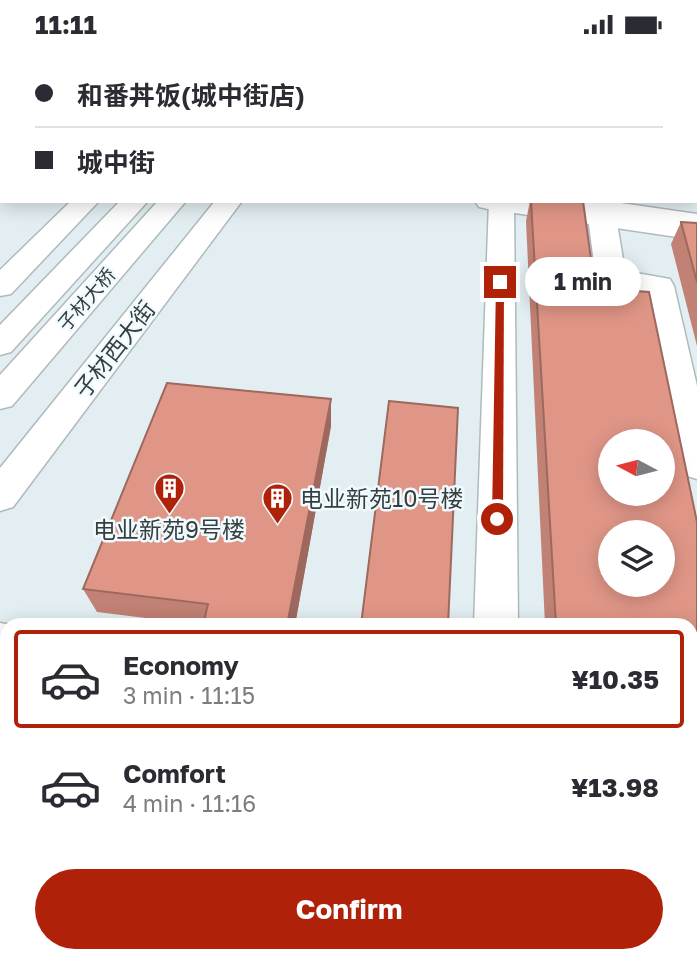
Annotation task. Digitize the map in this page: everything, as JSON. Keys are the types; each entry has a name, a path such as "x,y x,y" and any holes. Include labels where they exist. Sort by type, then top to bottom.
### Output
{"main road":[{"path":"0,287 84,203"},
{"name":"子材大桥","path":"0,344 133,203"},
{"name":"子材大桥","path":"0,397 171,203"},
{"name":"子材西大街","path":"0,496 227,203"},
{"path":"494,203 496,618"},
{"path":"511,203 697,212"},
{"path":"563,203 697,222"},
{"path":"611,209 697,232"},
{"path":"611,209 611,278 659,286 697,465"}],"building":[{"path":"531,203 583,203 595,288 649,292 697,522 697,618 556,618"},
{"path":"681,222 697,223 697,282"},
{"path":"167,383 331,399 288,618 205,618 208,604 83,589"},
{"path":"389,401 458,408 448,618 362,618"}],"place":[{"name":"电业新苑9号楼","path":"169,515"},
{"name":"电业新苑10号楼","path":"277,525"}],"route":[{"path":"497,519 500,282"}]}
